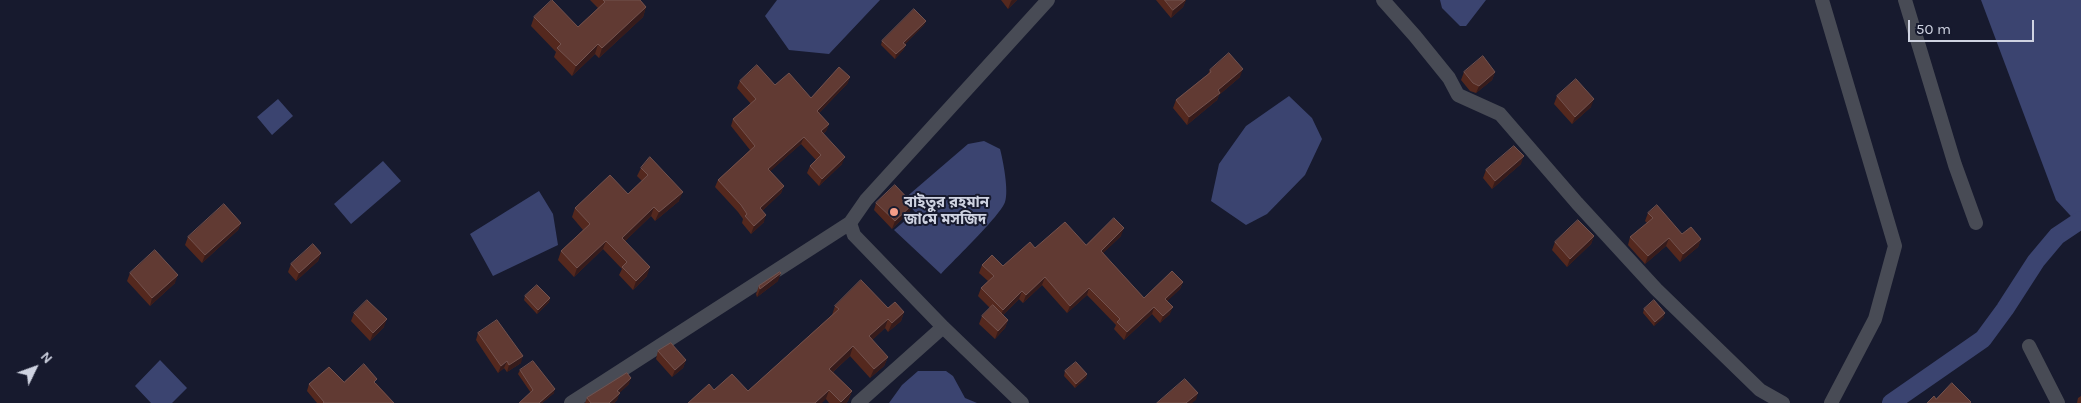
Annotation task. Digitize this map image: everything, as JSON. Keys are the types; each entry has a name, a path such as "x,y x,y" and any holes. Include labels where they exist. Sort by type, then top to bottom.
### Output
{"street":[{"path":"571,403 850,223 866,200 1048,0"},
{"path":"1383,0 1449,78 1458,95 1500,114 1577,203 1656,289 1760,390 1783,403"},
{"path":"1822,0 1895,246 1875,319 1832,403"},
{"path":"1905,0 1955,165 1976,223"},
{"path":"850,223 854,235 943,327 1022,403"},
{"path":"858,403 943,327"},
{"path":"2029,346 2058,403"}],"water":[{"path":"777,0 880,0 829,54 789,50 765,16"},
{"path":"1440,0 1486,0 1466,26 1460,26 1442,8"},
{"path":"1981,0 2081,0 2081,227 2056,200"},
{"path":"1289,96 1312,118 1322,139 1305,175 1267,214 1246,225 1211,201 1219,164 1246,126"},
{"path":"278,99 293,116 272,135 257,117"},
{"path":"984,141 1000,149 1006,183 1005,202 995,217 941,274 894,230 915,212 904,199 968,144"},
{"path":"383,161 401,181 351,224 334,204"},
{"path":"539,191 553,214 558,245 493,276 470,234"},
{"path":"160,360 187,388 172,403 151,403 135,386"},
{"path":"918,371 946,371 953,376 965,398 977,403 889,403 902,385"}],"building":[{"path":"552,0 578,27 605,2 603,0 640,0 646,7 602,48 598,44 576,66 557,48 561,44 534,17"},
{"path":"1165,0 1185,0 1173,10"},
{"path":"914,9 926,21 903,43 906,45 896,54 882,41"},
{"path":"1229,53 1243,69 1218,90 1220,93 1189,117 1176,100 1211,72 1210,70"},
{"path":"1483,56 1495,72 1479,86 1473,83 1464,72"},
{"path":"757,65 775,85 789,73 811,98 839,67 850,77 817,111 829,124 821,131 845,157 822,179 810,166 821,155 804,137 768,169 784,186 760,208 766,215 754,226 745,216 747,214 741,205 718,180 755,146 733,119 756,99 740,81"},
{"path":"1576,79 1594,99 1575,117 1557,96"},
{"path":"1514,146 1524,156 1495,181 1486,170"},
{"path":"650,157 683,192 659,212 654,207 622,238 650,267 636,281 622,267 627,262 606,241 577,268 561,251 590,224 575,208 610,175 628,194 648,175 641,168"},
{"path":"895,185 913,204 895,221 876,203"},
{"path":"224,204 241,223 205,255 188,237"},
{"path":"1657,205 1682,234 1691,227 1701,239 1683,254 1669,238 1648,256 1630,237 1653,218 1648,213"},
{"path":"1114,218 1124,228 1101,251 1144,298 1172,271 1183,282 1165,299 1173,307 1163,316 1154,307 1127,332 1117,322 1120,319 1089,288 1070,306 1045,277 1026,295 1022,291 1003,310 981,288 994,276 982,265 992,255 1003,266 1030,242 1035,248 1065,222 1086,245"},
{"path":"1578,220 1594,236 1570,259 1555,242"},
{"path":"313,244 321,253 299,273 291,264"},
{"path":"155,250 178,275 152,298 130,273"},
{"path":"781,273 760,289 759,286"},
{"path":"861,280 888,308 895,302 904,312 892,323 888,319 869,336 888,357 874,369 853,346 829,369 852,391 841,402 829,390 815,403 688,403 709,384 714,390 732,374 748,391 839,309 835,306"},
{"path":"537,285 550,298 538,310 525,296"},
{"path":"367,300 387,319 373,333 354,313"},
{"path":"1654,300 1665,313 1655,322 1644,309"},
{"path":"993,305 1008,320 998,331 982,316"},
{"path":"497,320 523,356 509,365 507,361 501,366 478,333"},
{"path":"671,343 686,360 675,370 658,351"},
{"path":"533,361 555,389 539,403 519,403 533,390 520,370"},
{"path":"1076,362 1087,374 1076,384 1065,371"},
{"path":"364,364 377,379 374,382 394,403 323,403 309,384 329,367 344,382"},
{"path":"627,373 631,378 617,391 620,393 609,403 591,403 587,398"},
{"path":"1185,379 1198,393 1186,403 1157,403"},
{"path":"1952,383 1970,403 1927,403 1934,396 1936,399"}],"waterway":[{"path":"1891,403 1983,339 2036,261 2057,236 2081,220"}],"place":[{"name":"বাইতুর রহমান জা‌মে মস‌জিদ","path":"894,212"}]}
